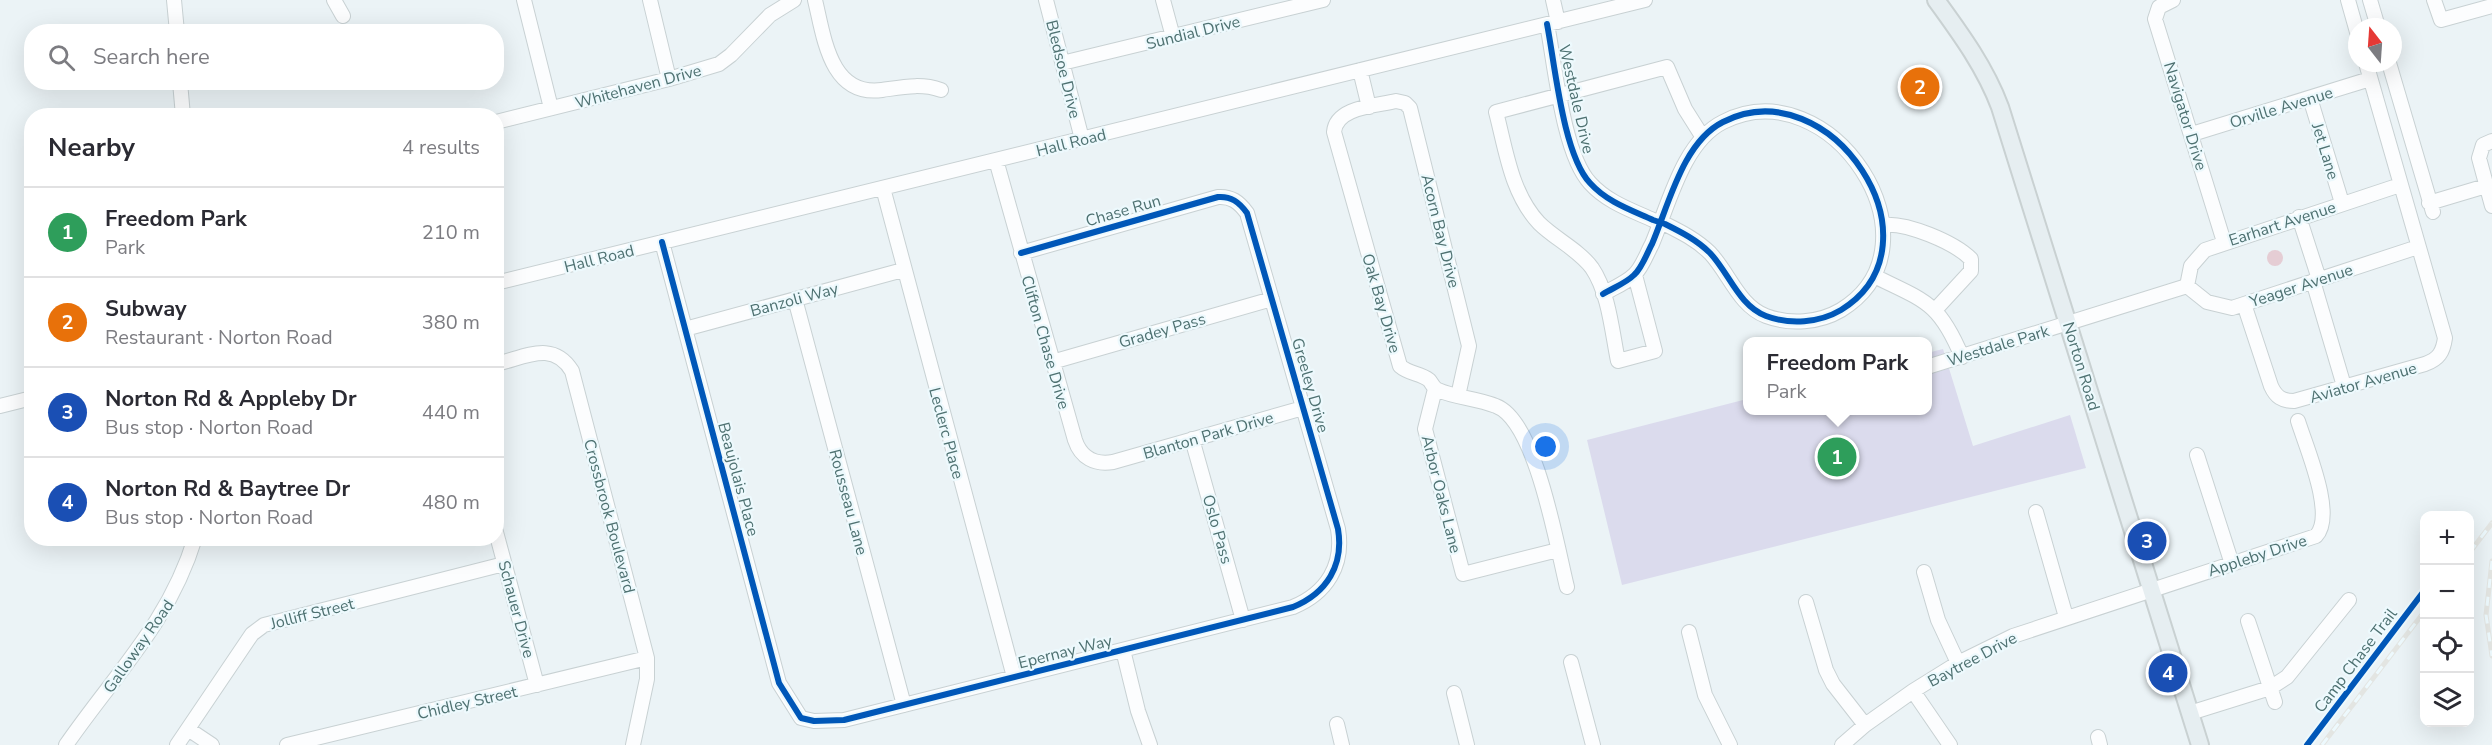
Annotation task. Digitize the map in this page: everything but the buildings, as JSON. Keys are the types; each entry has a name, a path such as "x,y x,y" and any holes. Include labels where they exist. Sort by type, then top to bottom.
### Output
{"main road":[{"name":"Norton Road","path":"1936,0 1960,33 1993,89 2200,745"}],"street":[{"path":"174,0 176,24"},
{"path":"334,0 343,16"},
{"path":"524,0 551,108"},
{"path":"650,0 669,79"},
{"name":"Whitehaven Drive","path":"504,120 669,79 719,64 731,55 770,15 794,0"},
{"path":"815,0 835,68 850,84 870,92 924,85 941,90"},
{"name":"Bledsoe Drive","path":"1046,0 1082,139"},
{"path":"1163,0 1173,37"},
{"name":"Sundial Drive","path":"1062,63 1173,37 1280,5 1323,0"},
{"name":"Westdale Drive","path":"1553,0 1553,23 1561,95 1572,149 1580,169 1590,183 1608,199 1661,222 1697,241 1720,265 1748,305 1776,320 1789,322 1820,320 1835,314 1862,293 1874,276"},
{"name":"Hall Road","path":"504,281 1646,0"},
{"name":"Navigator Drive","path":"2173,0 2159,7 2155,20 2224,242"},
{"path":"2348,0 2353,18"},
{"path":"2370,0 2375,18"},
{"path":"2434,0 2441,20 2492,6"},
{"path":"1635,275 1655,351 1618,361 1603,294 1591,267 1539,223 1516,189 1496,112 1667,67 1685,109 1702,136"},
{"path":"1360,70 1369,107"},
{"path":"2368,72 2400,185"},
{"path":"2392,72 2431,208 2487,186"},
{"name":"Orville Avenue","path":"2192,134 2370,80"},
{"path":"181,90 182,108"},
{"name":"Jet Lane","path":"2310,98 2342,204"},
{"name":"Acorn Bay Drive","path":"1369,107 1401,101 1410,108 1469,346 1458,396"},
{"name":"Oak Bay Drive","path":"1369,107 1341,115 1335,123 1334,132 1400,366 1406,372 1428,379 1435,389 1498,406 1511,418 1535,458 1567,587"},
{"path":"1603,294 1635,275 1661,222 1692,149 1702,136 1722,122 1747,114 1770,112 1789,115 1833,136 1856,160 1875,195 1883,225 1882,244 1874,276 1936,309 1951,331 1962,357"},
{"path":"2492,141 2483,145 2479,151 2492,206"},
{"name":"Clifton Chase Drive","path":"996,160 1077,448 1084,456 1097,463 1113,462"},
{"name":"Earhart Avenue","path":"2187,286 2191,266 2199,253 2224,242 2400,185"},
{"name":"Aviator Avenue","path":"2244,304 2275,395 2284,401 2294,401 2436,360 2443,350 2445,338 2400,185"},
{"name":"Leclerc Place","path":"883,188 903,270 1014,677"},
{"name":"Chase Run","path":"1021,253 1218,197 1233,199"},
{"name":"Greeley Drive","path":"1233,199 1247,213 1340,539 1337,565 1328,583"},
{"path":"2299,217 2344,386"},
{"path":"1883,225 1893,224 1921,231 1971,259 1971,271 1936,309"},
{"name":"Beaujolais Place","path":"662,242 779,683 801,718"},
{"name":"Yeager Avenue","path":"2187,286 2207,302 2232,308 2418,247"},
{"name":"Banzoli Way","path":"685,329 903,270"},
{"name":"Westdale Park","path":"1932,366 2187,286"},
{"name":"Gradey Pass","path":"1052,362 1272,298"},
{"name":"Rousseau Lane","path":"795,299 904,705"},
{"name":"Crossbrook Boulevard","path":"504,362 548,352 559,354 572,371 646,658 647,679 633,745"},
{"name":"Arbor Oaks Lane","path":"1435,389 1425,429 1463,574 1558,550"},
{"path":"0,406 24,400"},
{"name":"Blanton Park Drive","path":"1113,462 1303,408"},
{"name":"Appleby Drive","path":"2151,589 2316,536 2323,526 2323,500 2298,421"},
{"name":"Oslo Pass","path":"1192,439 1243,620"},
{"path":"2197,455 2232,564"},
{"path":"2036,512 2066,616"},
{"name":"Galloway Road","path":"66,745 166,608 186,566 192,546"},
{"name":"Schauer Drive","path":"500,546 537,685"},
{"name":"Jolliff Street","path":"177,745 252,634 264,625 504,564"},
{"path":"1924,572 1938,620 1958,663"},
{"name":"Epernay Way","path":"801,718 814,721 844,720 1243,620 1306,602 1328,583"},
{"name":"Baytree Drive","path":"1842,745 1865,725 1913,691 1958,663 2013,636 2066,616 2151,589"},
{"path":"2190,713 2270,688 2287,677 2349,600"},
{"path":"1806,602 1826,670 1833,684 1865,725"},
{"path":"2248,621 2275,702"},
{"path":"1689,632 1705,696 1730,745"},
{"path":"1123,650 1138,711 1150,745"},
{"name":"Chidley Street","path":"287,745 646,658"},
{"path":"1571,663 1593,745"},
{"path":"1913,691 1950,745"},
{"path":"1454,693 1467,745"},
{"path":"1337,724 1342,745"},
{"path":"188,729 212,745"}],"shaded area":[{"path":"2272,250 2278,250 2283,258 2281,264 2272,266 2267,261 2267,255"},
{"path":"1943,349 1973,446 2070,415 2086,468 1622,585 1587,440 1743,400 1743,415 1932,415 1932,352"}],"railway":[{"path":"2474,547 2492,523"},
{"path":"2492,561 2486,615 2492,656"},
{"path":"2322,745 2420,617"}],"cycle path":[{"path":"1547,24 1567,131 1573,152 1590,183 1612,200 1636,213 1653,220 1665,224 1700,244 1717,261 1741,297 1766,316 1785,321 1804,321 1823,318 1841,310 1871,281 1883,245 1879,207 1862,171 1836,140 1802,119 1763,112 1723,122 1709,131 1687,159 1671,193 1665,211 1658,228 1652,244 1639,268 1634,275 1603,294"},
{"path":"662,242 779,683 801,718 814,721 844,720 1293,607 1324,586 1335,566 1339,542 1338,529 1247,213 1241,206 1234,200 1218,197 1021,253"},
{"name":"Camp Chase Trail","path":"2307,745 2420,596"}],"place":[{"name":"Subway","path":"1920,87"},
{"name":"Freedom Park","path":"1837,457"},
{"name":"Norton Rd & Appleby Dr","path":"2147,541"},
{"name":"Norton Rd & Baytree Dr","path":"2168,673"}]}
